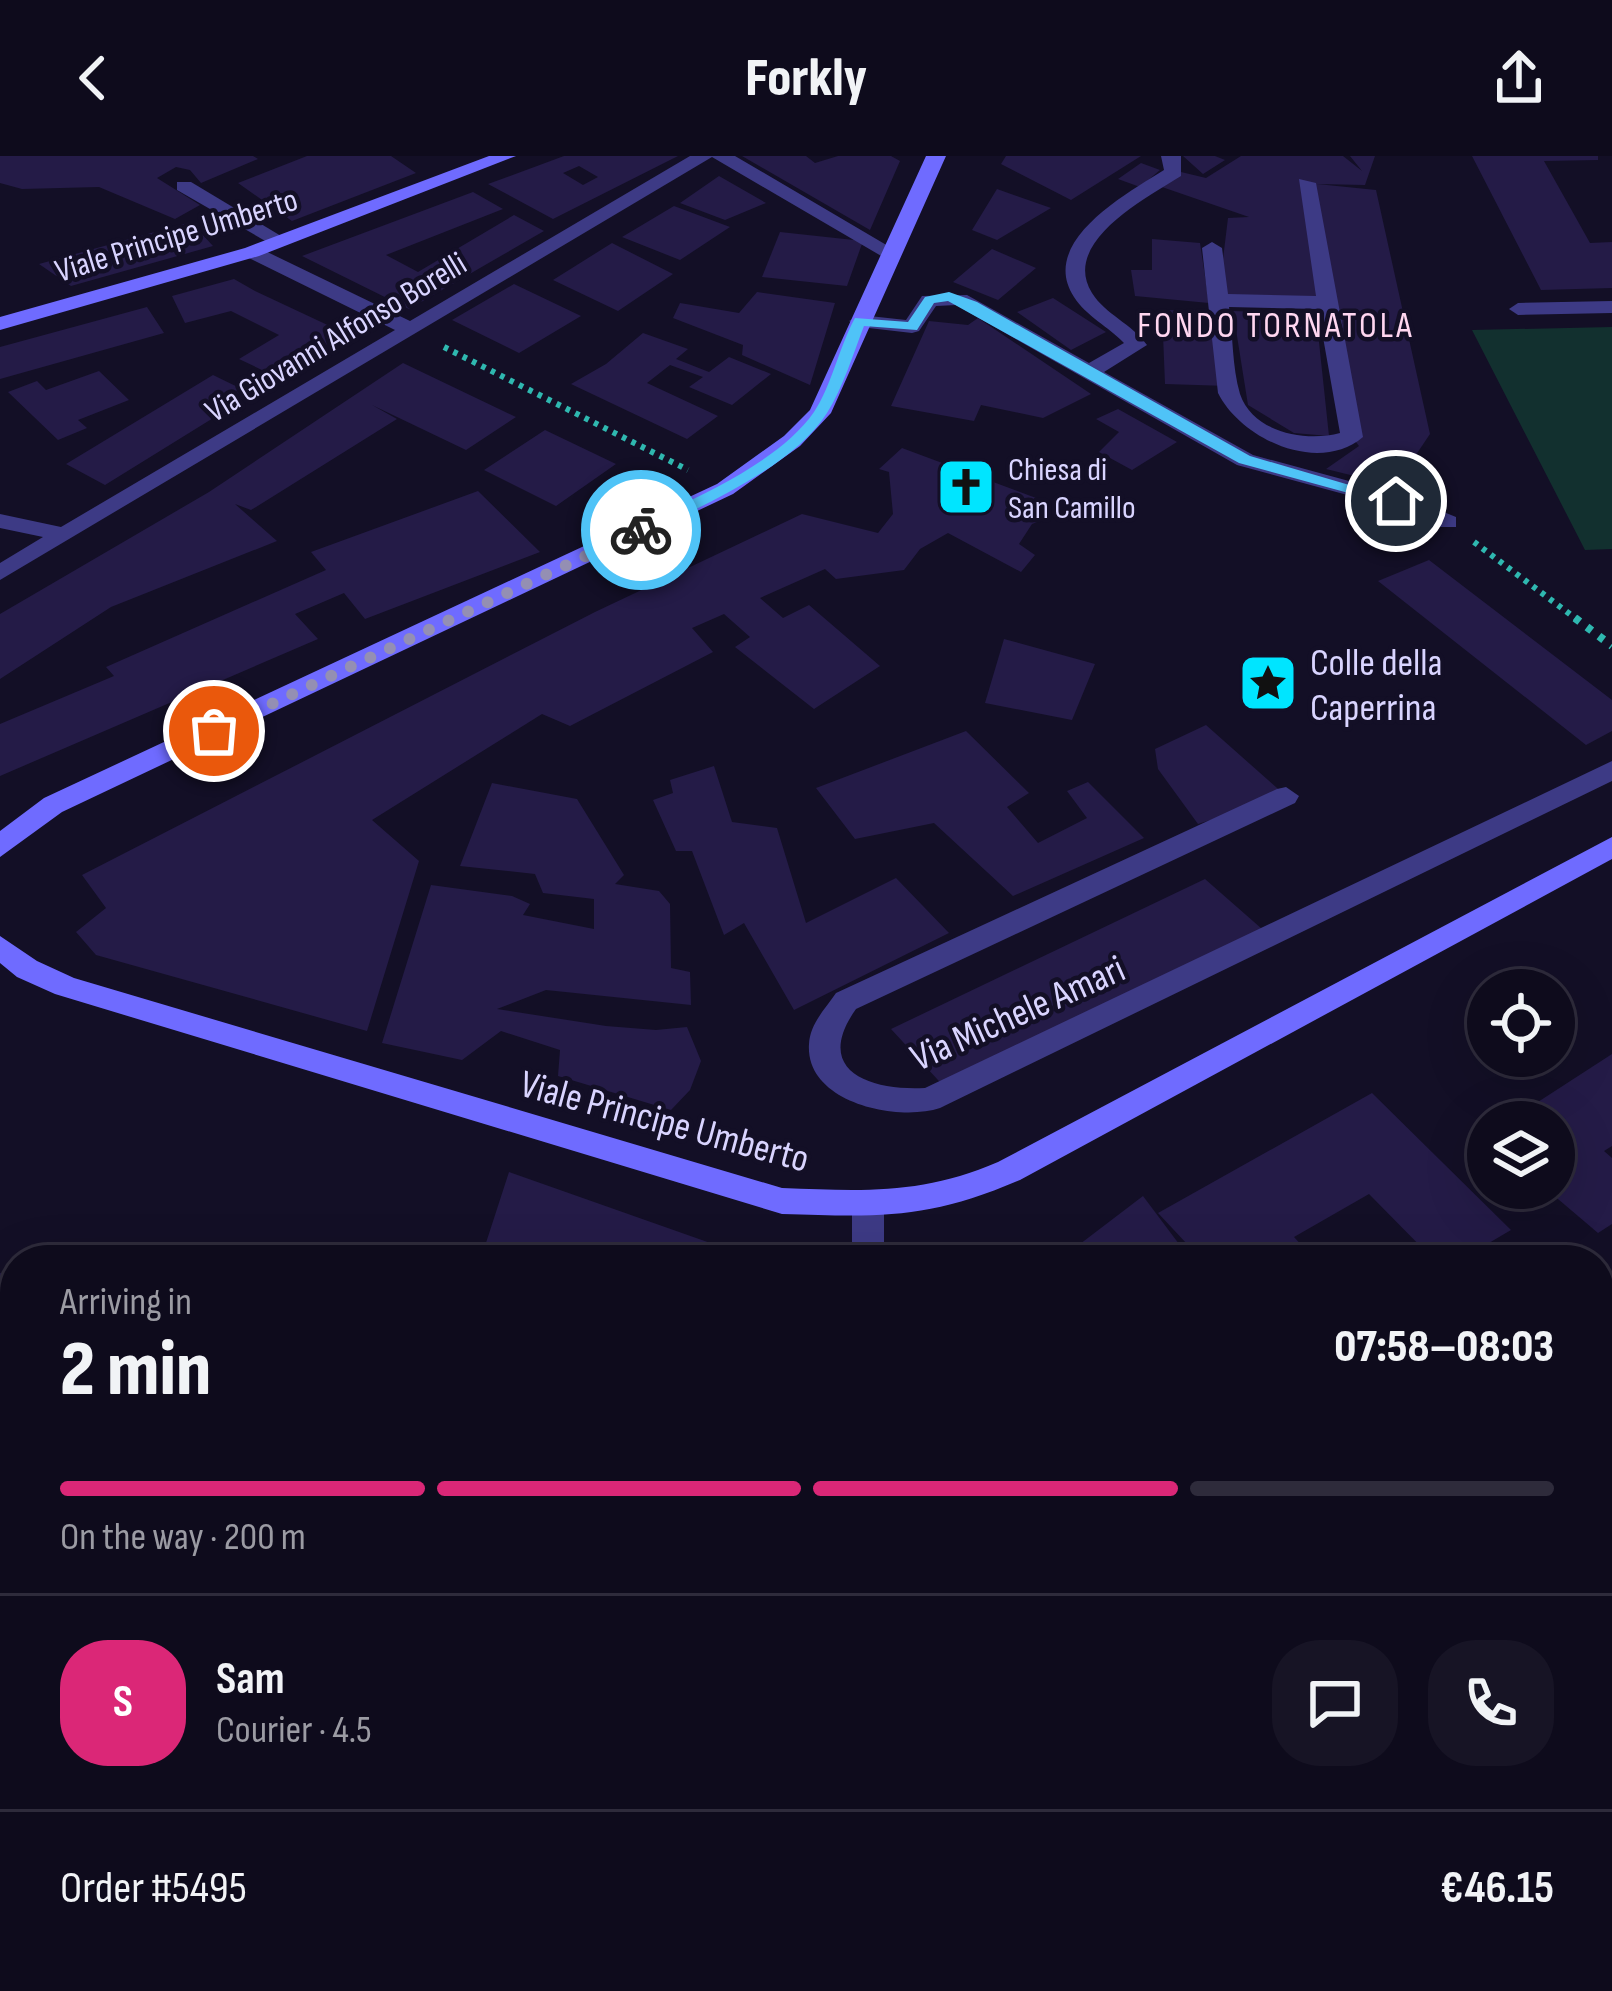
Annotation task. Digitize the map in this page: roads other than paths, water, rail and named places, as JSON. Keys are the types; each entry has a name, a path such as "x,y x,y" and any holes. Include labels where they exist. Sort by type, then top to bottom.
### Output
{"main road":[{"name":"Viale Principe Umberto","path":"0,324 252,252 506,156"},
{"path":"0,847 29,819 53,805 725,489 792,441 820,413 936,156"},
{"name":"Viale Principe Umberto","path":"0,946 28,969 65,986 782,1201 868,1206 928,1200 1010,1171 1612,847"}],"street":[{"name":"Via Giovanni Alfonso Borelli","path":"0,574 704,156"},
{"path":"721,156 890,253"},
{"path":"1088,371 1136,345 1080,292 1077,278 1082,250 1105,218 1174,172 1171,156"},
{"path":"1212,248 1229,393 1235,409 1267,434 1304,442 1338,442 1352,436 1306,183"},
{"path":"184,186 281,242"},
{"path":"252,252 411,330"},
{"path":"860,321 912,327 929,300 949,296 1228,452 1396,501 1448,522"},
{"path":"1218,300 1328,304"},
{"path":"1289,473 1304,442"},
{"path":"0,520 66,535"},
{"name":"Via Michele Amari","path":"1286,796 847,1001 825,1034 825,1054 838,1077 880,1102 929,1100 1612,770"},
{"path":"868,1206 868,1245"}],"lane":[{"path":"1518,309 1612,307"}],"place":[{"name":"Chiesa di San Camillo","path":"966,487"},
{"name":"Colle della Caperrina","path":"1268,683"}],"district":[{"name":"FONDO TORNATOLA","path":"1276,324"}]}
